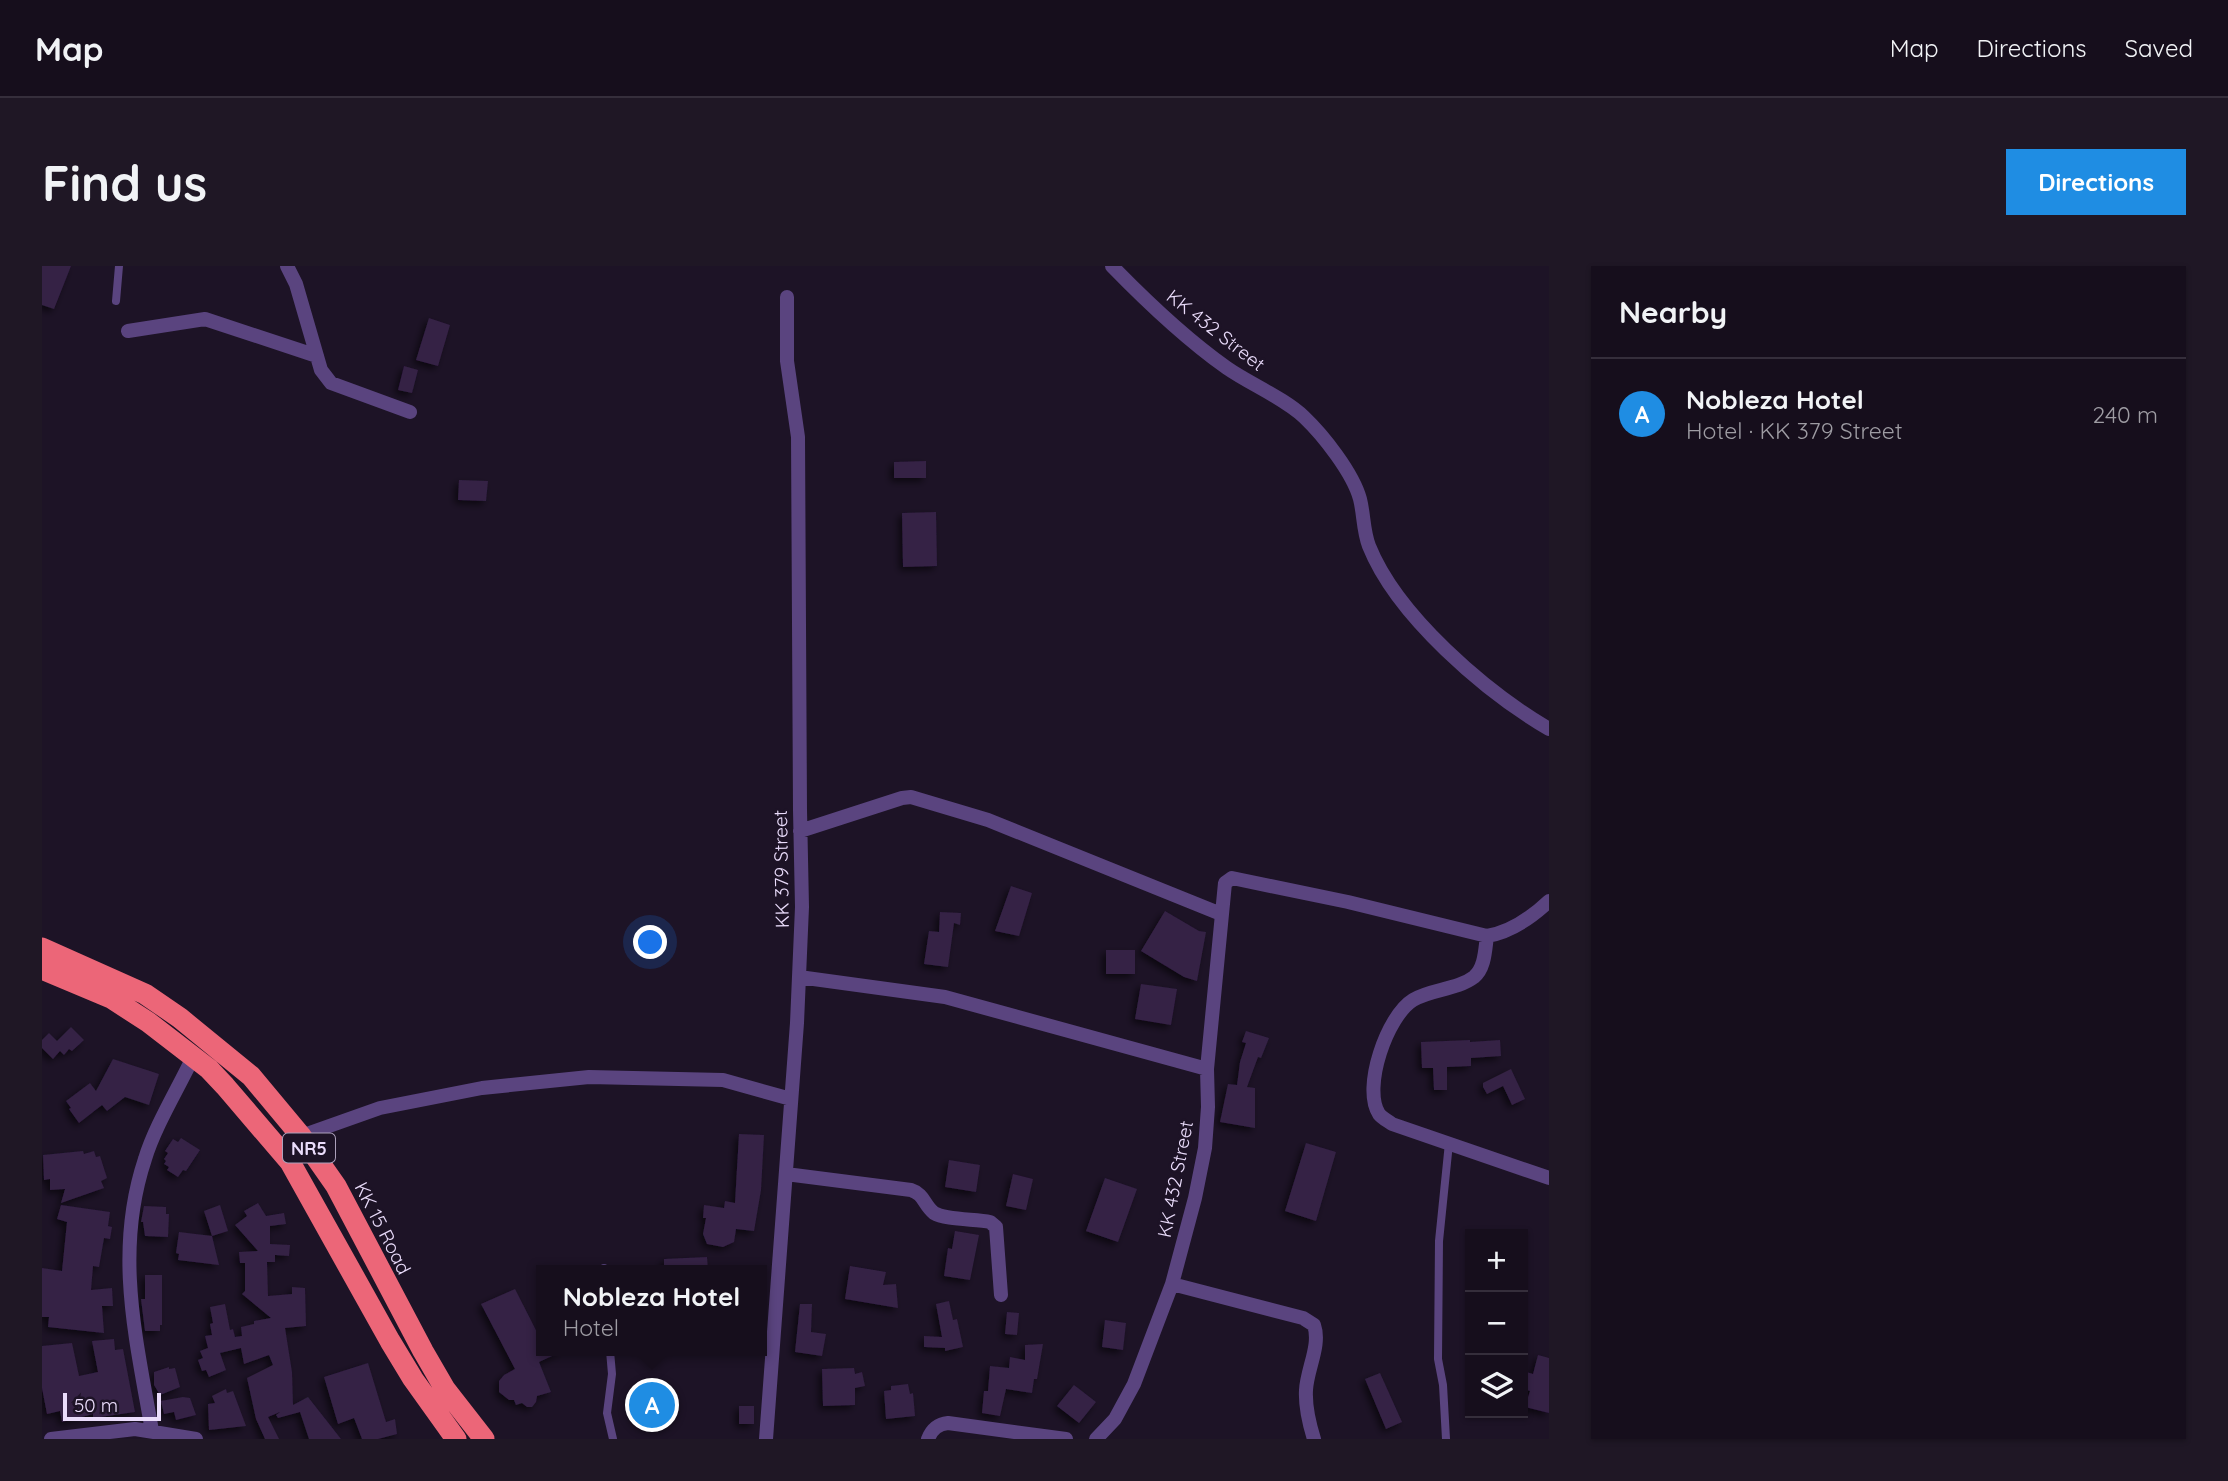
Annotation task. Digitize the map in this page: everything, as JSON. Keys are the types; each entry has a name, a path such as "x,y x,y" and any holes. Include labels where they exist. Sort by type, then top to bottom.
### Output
{"highway":[{"name":"KK 15 Road","path":"42,948 145,994 180,1018 251,1076 336,1186 394,1300 445,1389 484,1439"},
{"name":"NR5","path":"42,969 111,998 148,1022 225,1086 290,1162 402,1360 456,1439"}],"street":[{"path":"287,266 296,284 321,370 331,383 410,412"},
{"name":"KK 432 Street","path":"1112,266 1175,327 1227,369 1303,415 1332,450 1357,489 1369,547 1403,600 1454,659 1549,729"},
{"name":"KK 379 Street","path":"766,1439 802,907 798,437 787,361 787,297"},
{"path":"128,331 205,319 317,356"},
{"path":"800,831 902,797 911,797 988,820 1220,914"},
{"name":"KK 432 Street","path":"1096,1439 1115,1419 1127,1400 1172,1284 1195,1198 1205,1148 1207,1069 1225,883 1232,878 1242,880 1348,902 1487,936"},
{"path":"1549,901 1504,933 1487,936 1483,965 1473,978 1412,1000 1399,1012 1379,1052 1374,1097 1379,1114 1392,1124 1549,1178"},
{"path":"799,977 945,997 1207,1069"},
{"path":"152,1431 129,1296 131,1219 145,1157 193,1057"},
{"path":"300,1136 380,1108 482,1088 589,1077 723,1080 791,1099"},
{"path":"786,1174 911,1189 920,1193 932,1211 939,1215 990,1222 996,1227 1001,1295"},
{"path":"1172,1284 1303,1318 1314,1325 1315,1340 1306,1390 1307,1413 1314,1439"},
{"path":"928,1439 935,1427 948,1423 1066,1439"},
{"path":"51,1439 152,1431 196,1439"}],"lane":[{"path":"116,301 120,266"},
{"path":"1446,1439 1443,1385 1438,1359 1439,1241 1449,1143"},
{"path":"610,1356 612,1374 607,1413 614,1439"}],"building":[{"path":"42,266 71,266 54,309 42,305"},
{"path":"429,318 450,325 438,366 416,360"},
{"path":"404,366 418,370 412,393 398,390"},
{"path":"926,461 926,478 894,478 894,462"},
{"path":"459,480 488,481 486,501 458,500"},
{"path":"936,512 937,566 903,567 902,513"},
{"path":"1011,886 1032,893 1019,936 995,931"},
{"path":"1165,911 1199,931 1206,932 1197,981 1184,977 1141,951"},
{"path":"940,912 961,913 960,925 954,923 948,967 924,964 929,931 939,932"},
{"path":"1106,950 1135,950 1135,974 1106,974"},
{"path":"1141,984 1177,989 1171,1025 1135,1019"},
{"path":"71,1027 84,1040 64,1055 60,1051 53,1059 42,1048 42,1040 49,1033 57,1041"},
{"path":"1246,1031 1269,1038 1261,1058 1258,1057 1247,1087 1255,1088 1255,1128 1220,1122 1228,1084 1237,1085 1246,1043 1242,1042"},
{"path":"1500,1040 1501,1056 1471,1058 1471,1066 1447,1067 1447,1090 1434,1090 1433,1068 1422,1068 1421,1042"},
{"path":"113,1059 159,1074 149,1105 125,1097 107,1111 102,1105 79,1123 66,1101 90,1083 96,1091"},
{"path":"1511,1069 1525,1099 1512,1105 1503,1086 1487,1094 1483,1087 1483,1083"},
{"path":"739,1134 764,1135 761,1190 754,1231 736,1229 734,1242 723,1247 707,1244 703,1234 706,1218 703,1218 704,1205 724,1208 725,1201 735,1203"},
{"path":"181,1138 200,1150 186,1171 183,1170 178,1177 167,1170 169,1167 164,1164 164,1159 168,1153 165,1151 173,1139 178,1142"},
{"path":"1306,1143 1336,1152 1316,1221 1285,1211"},
{"path":"83,1151 84,1154 94,1151 96,1157 100,1156 107,1178 101,1181 104,1188 61,1203 65,1189 50,1190 50,1179 44,1180 43,1155"},
{"path":"949,1160 980,1165 976,1192 945,1187"},
{"path":"1013,1174 1033,1179 1026,1210 1006,1206"},
{"path":"1105,1178 1137,1189 1118,1242 1086,1231"},
{"path":"258,1203 266,1216 284,1213 286,1224 270,1226 270,1244 290,1245 289,1256 275,1255 275,1262 267,1262 268,1296 292,1294 292,1287 305,1288 306,1326 285,1328 292,1372 293,1405 308,1397 341,1439 309,1439 300,1412 278,1418 276,1415 280,1412 268,1417 279,1439 265,1439 256,1419 247,1378 273,1365 269,1355 244,1364 241,1348 220,1353 226,1370 209,1377 206,1370 202,1371 198,1360 203,1358 200,1351 208,1348 205,1336 212,1335 210,1307 225,1304 230,1330 233,1329 235,1337 242,1336 241,1327 271,1318 242,1294 245,1291 245,1263 240,1263 239,1252 258,1251 235,1225 247,1216 244,1211"},
{"path":"61,1205 110,1212 110,1239 104,1238 99,1267 93,1266 91,1290 112,1288 113,1306 102,1306 104,1333 48,1327 49,1317 42,1317 42,1268 62,1271 67,1222 57,1219"},
{"path":"220,1205 228,1231 212,1236 204,1211"},
{"path":"144,1206 166,1207 166,1214 169,1214 168,1237 145,1236 141,1222"},
{"path":"955,1231 979,1235 970,1280 944,1276 948,1248 952,1249"},
{"path":"179,1232 212,1236 219,1265 178,1260 179,1254 176,1253"},
{"path":"707,1257 708,1265 664,1265 664,1259"},
{"path":"850,1266 886,1272 883,1285 896,1284 898,1308 845,1299"},
{"path":"145,1275 162,1275 160,1331 145,1331 141,1299 145,1299"},
{"path":"515,1289 536,1330 536,1356 552,1356 539,1362 551,1392 537,1396 532,1407 522,1403 516,1405 514,1400 509,1400 499,1392 499,1381 515,1369 481,1304"},
{"path":"949,1301 953,1320 957,1319 963,1347 945,1351 945,1348 924,1347 924,1336 942,1337 936,1304"},
{"path":"800,1304 812,1304 811,1332 826,1334 822,1356 795,1352"},
{"path":"1007,1312 1019,1313 1017,1335 1005,1334"},
{"path":"1105,1320 1126,1323 1123,1350 1102,1347"},
{"path":"114,1339 115,1350 123,1349 135,1412 93,1418 93,1414 62,1422 60,1411 47,1414 42,1388 42,1346 72,1343 79,1376 98,1372 92,1341"},
{"path":"1043,1344 1032,1393 1006,1389 1000,1416 982,1413 984,1391 988,1391 990,1366 1009,1368 1010,1357 1025,1360 1025,1345"},
{"path":"1538,1355 1549,1358 1549,1413 1528,1408 1528,1372 1533,1374"},
{"path":"368,1363 386,1422 395,1419 397,1434 378,1439 362,1439 354,1418 338,1424 324,1377"},
{"path":"169,1367 175,1368 180,1387 160,1395 154,1385 154,1372"},
{"path":"854,1368 855,1374 862,1372 865,1386 855,1388 855,1405 823,1406 822,1369"},
{"path":"1380,1373 1402,1422 1386,1429 1365,1379"},
{"path":"908,1384 910,1394 913,1393 915,1416 886,1419 884,1391 891,1390 891,1386"},
{"path":"1074,1385 1096,1402 1079,1423 1057,1406"},
{"path":"226,1389 227,1393 233,1391 246,1426 209,1430 208,1404 215,1403 212,1396"},
{"path":"190,1398 196,1415 176,1420 174,1412 164,1414 161,1401"},
{"path":"739,1406 754,1406 754,1424 739,1424"}],"place":[{"name":"Nobleza Hotel","path":"652,1405"}]}
